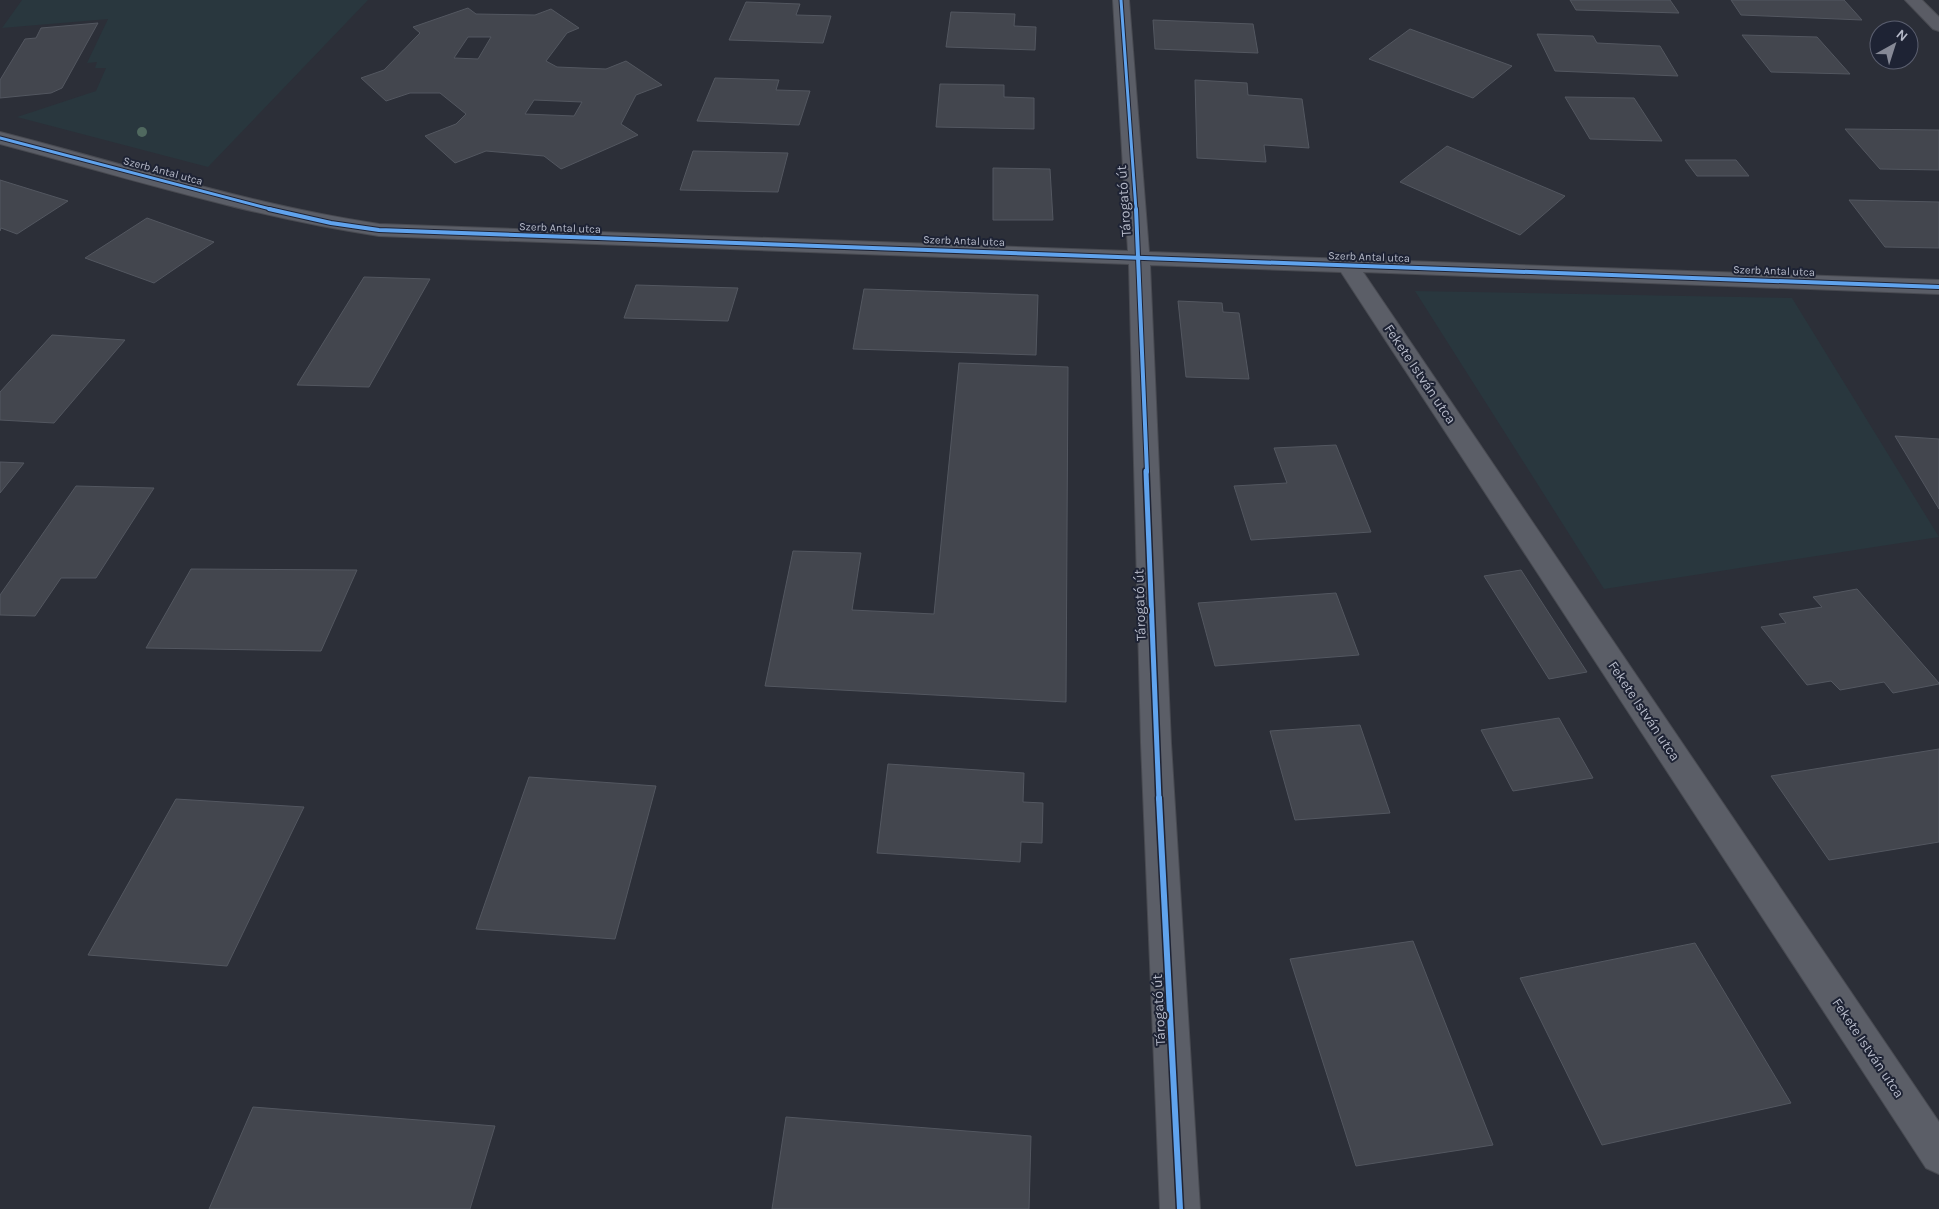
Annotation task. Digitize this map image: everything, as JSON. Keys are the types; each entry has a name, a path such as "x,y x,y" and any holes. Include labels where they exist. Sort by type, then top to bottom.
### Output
{"main road":[{"path":"1913,0 1939,26"}],"street":[{"name":"Tárogató út","path":"1121,0 1139,257 1156,743 1180,1209"},
{"name":"Szerb Antal utca","path":"0,138 278,211 331,223 379,230 609,240 1139,257 1349,267 1939,287"},
{"name":"Fekete István utca","path":"1349,267 1939,1155"}],"shaded area":[{"path":"22,0 368,0 208,167 17,117 96,91 106,68 95,68 97,62 87,63 108,19 2,28"},
{"path":"1415,291 1792,298 1939,537 1604,589"}],"building":[{"path":"1570,0 1670,0 1679,13 1576,10"},
{"path":"1731,0 1844,0 1862,20 1741,15"},
{"path":"746,2 800,4 796,15 831,16 823,43 729,40"},
{"path":"468,8 476,14 535,15 551,9 579,28 567,33 546,61 557,67 606,69 626,61 662,85 636,95 621,124 638,135 561,169 544,156 486,151 455,163 425,136 456,124 466,114 440,93 410,93 386,101 361,78 384,70 420,33 413,27","holes":["468,37 491,37 478,59 454,58","534,100 582,102 574,116 525,114"]},
{"path":"951,12 1015,14 1014,26 1036,27 1035,50 946,47"},
{"path":"1153,20 1253,24 1258,53 1155,49"},
{"path":"98,23 62,88 51,93 0,98 0,80 25,39 36,38 41,28"},
{"path":"1410,29 1512,66 1473,98 1369,59"},
{"path":"1537,34 1593,36 1597,43 1660,46 1678,76 1555,71"},
{"path":"1742,35 1817,37 1850,74 1771,72"},
{"path":"715,78 779,80 776,90 810,91 799,125 697,121"},
{"path":"1195,80 1247,83 1248,95 1302,99 1309,148 1264,145 1266,162 1197,158"},
{"path":"940,84 1004,85 1004,97 1034,98 1034,129 936,127"},
{"path":"1565,97 1634,98 1662,141 1590,139"},
{"path":"1845,129 1939,130 1939,170 1880,169"},
{"path":"1447,146 1565,196 1520,235 1400,182"},
{"path":"693,151 788,153 778,192 680,190"},
{"path":"1685,160 1736,160 1749,176 1697,176"},
{"path":"993,168 1050,169 1053,220 993,220"},
{"path":"0,180 68,201 17,234 1,228 0,231"},
{"path":"1849,200 1939,202 1939,248 1885,247"},
{"path":"147,218 214,242 154,283 85,258"},
{"path":"364,277 430,279 369,387 297,385"},
{"path":"636,285 738,288 728,321 624,318"},
{"path":"864,289 1038,295 1036,355 853,349"},
{"path":"1178,301 1222,303 1223,312 1239,313 1249,379 1186,377"},
{"path":"52,335 125,340 54,423 0,420 0,392"},
{"path":"959,363 1068,367 1066,702 765,686 793,551 861,553 852,610 934,614"},
{"path":"1895,436 1939,439 1939,509"},
{"path":"1336,445 1371,532 1251,540 1234,486 1287,483 1274,448"},
{"path":"0,462 24,463 0,493"},
{"path":"76,486 154,488 96,578 61,578 35,616 0,615 0,595"},
{"path":"191,569 357,570 321,651 146,648"},
{"path":"1521,570 1587,672 1549,679 1484,576"},
{"path":"1857,589 1939,684 1893,693 1884,682 1840,690 1831,681 1807,685 1761,627 1786,623 1779,614 1822,607 1813,597"},
{"path":"1336,593 1359,655 1215,666 1198,603"},
{"path":"1559,718 1593,778 1513,791 1481,730"},
{"path":"1360,725 1390,813 1295,820 1270,731"},
{"path":"1939,749 1939,842 1829,860 1771,776"},
{"path":"888,764 1024,773 1023,802 1043,803 1042,843 1021,842 1020,862 877,853"},
{"path":"529,777 656,786 615,939 476,929"},
{"path":"176,799 304,807 227,966 88,955"},
{"path":"1413,941 1493,1145 1356,1166 1290,959"},
{"path":"1695,943 1791,1103 1602,1145 1520,978"},
{"path":"253,1107 495,1126 470,1209 209,1209"},
{"path":"786,1117 1031,1136 1029,1209 772,1209"}],"cycle path":[{"path":"1121,0 1139,257 1156,743 1180,1209"},
{"path":"0,138 278,211 331,223 379,230 1939,287"}]}
